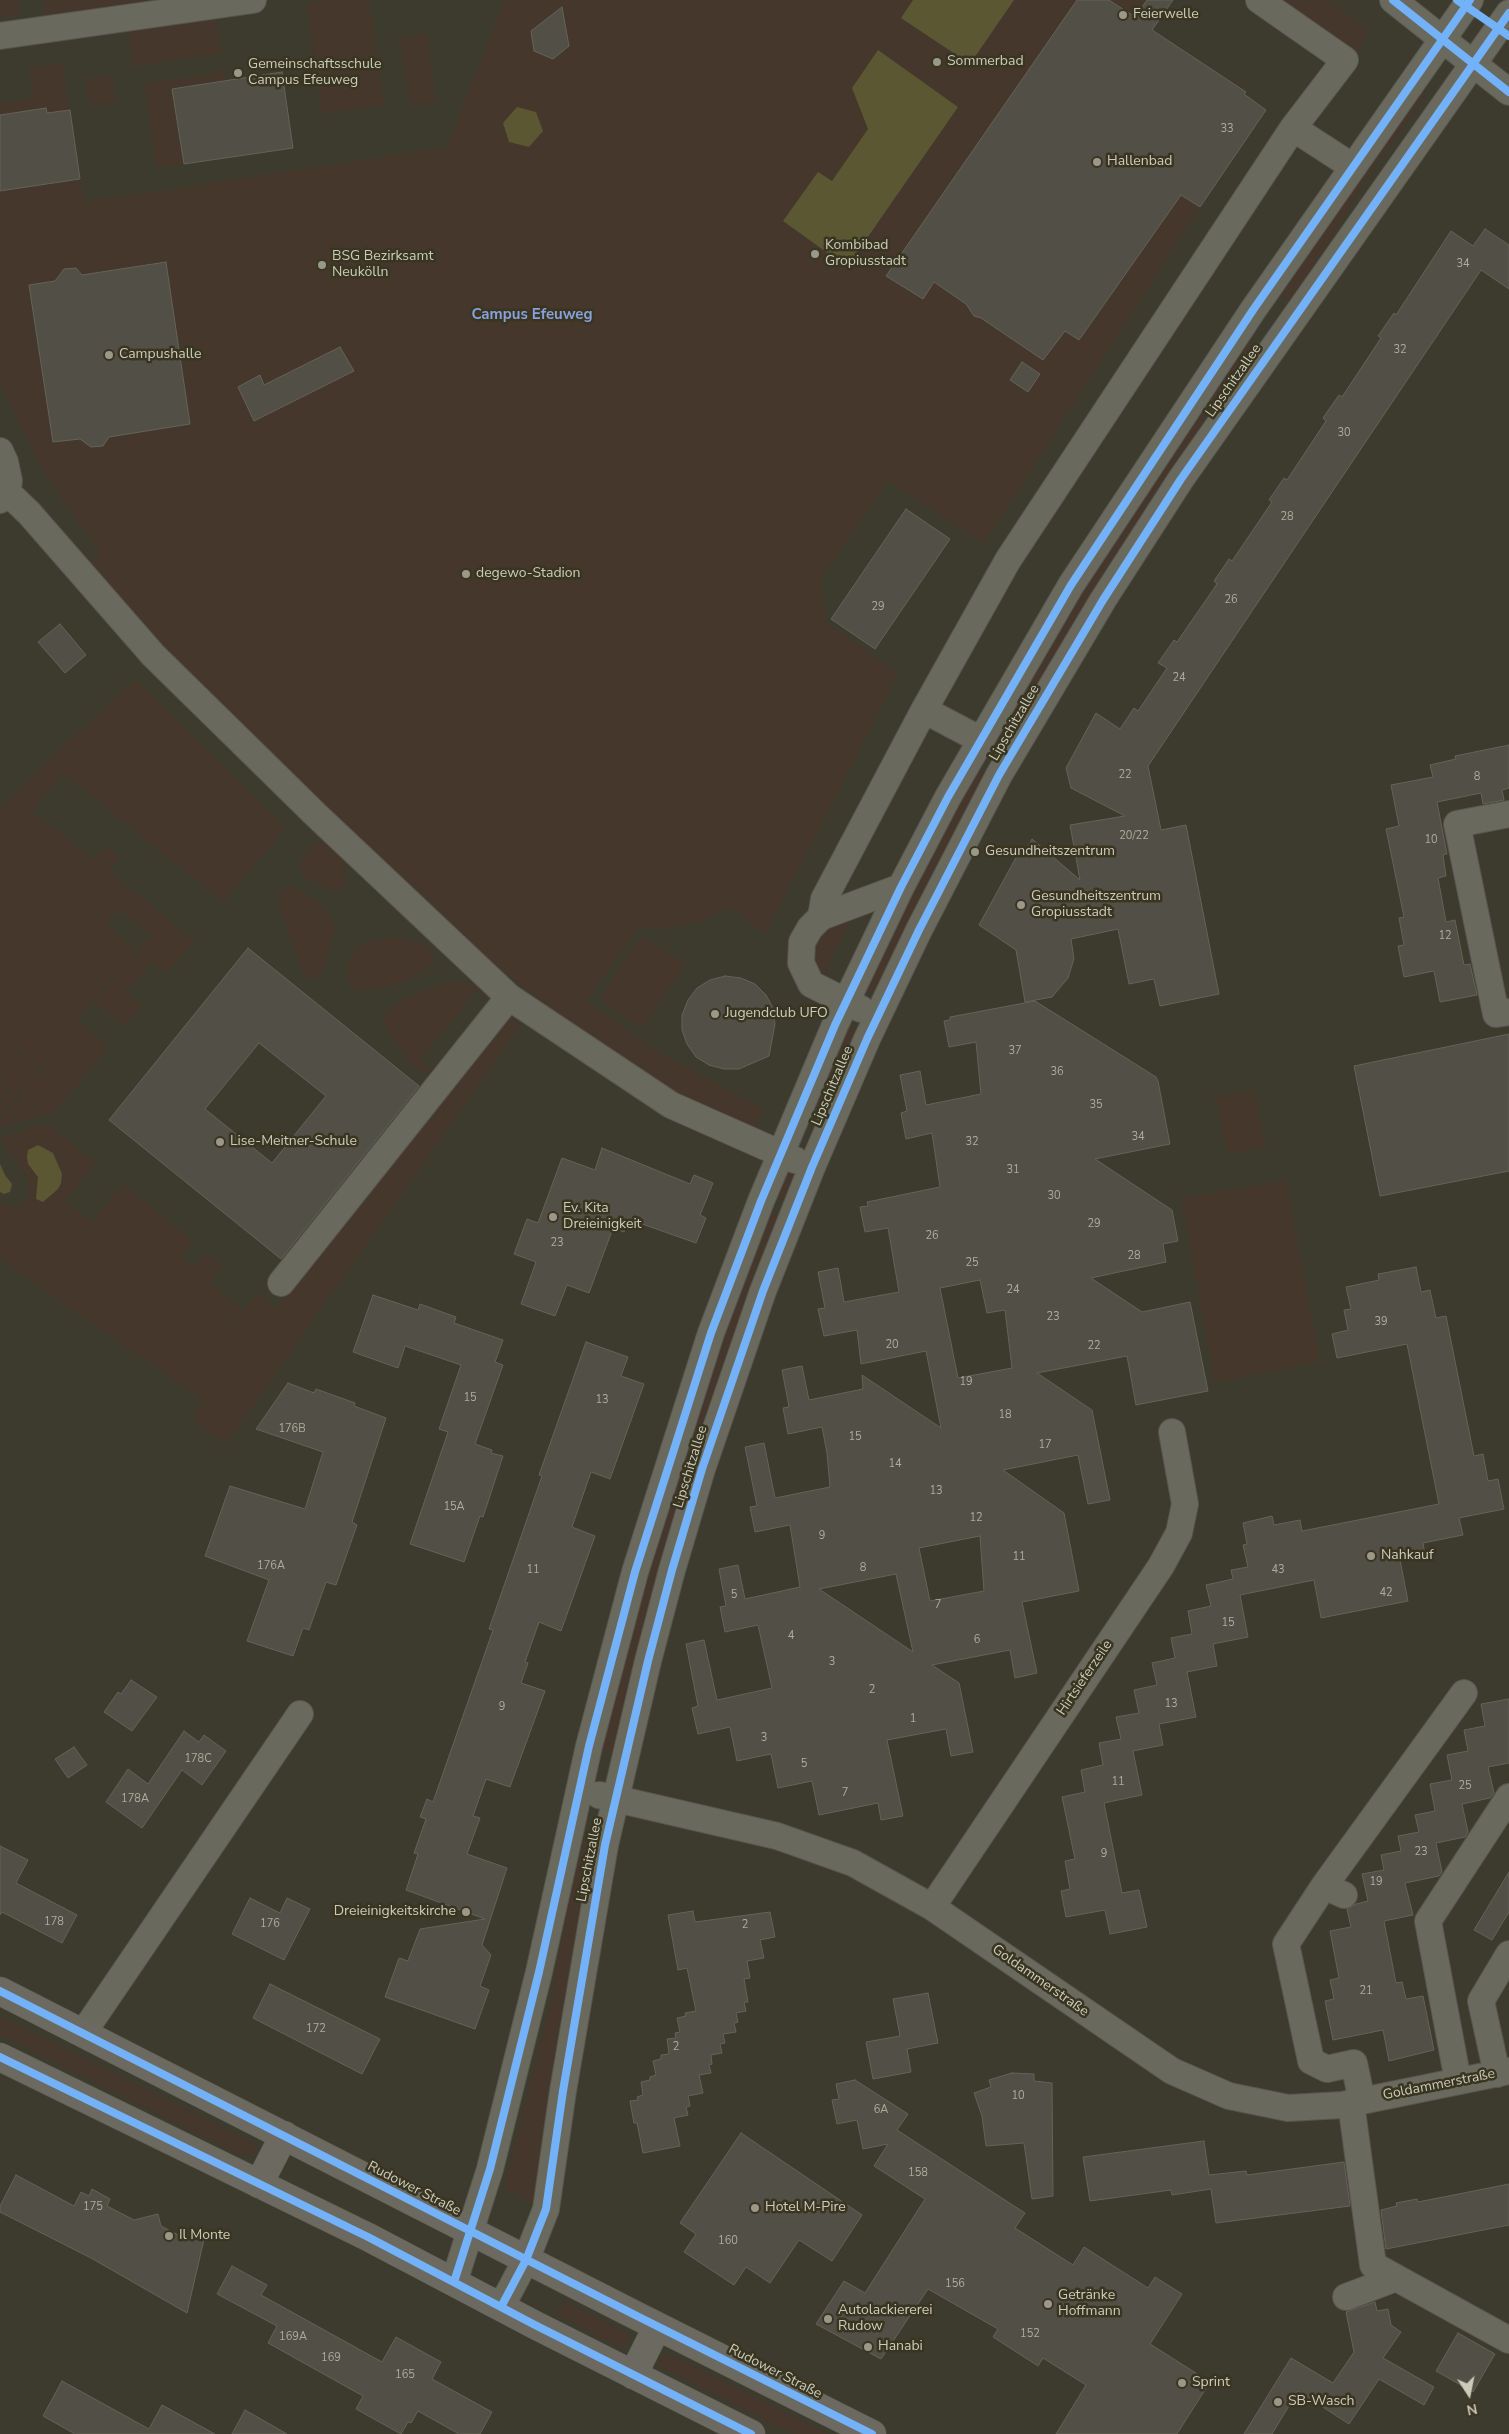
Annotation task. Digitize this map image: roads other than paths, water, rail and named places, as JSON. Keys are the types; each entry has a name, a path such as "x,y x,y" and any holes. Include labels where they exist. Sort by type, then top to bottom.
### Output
{"main road":[{"name":"Rudower Straße","path":"0,1991 657,2327 872,2434"},
{"path":"0,2057 454,2282 750,2434"},
{"path":"259,2184 284,2136"},
{"path":"633,2375 657,2327"}],"street":[{"path":"0,36 253,0"},
{"path":"821,917 824,899 924,710 1008,560 1293,128 1344,60 1259,0"},
{"path":"1393,0 1509,92"},
{"path":"1464,2 1505,26"},
{"name":"Lipschitzallee","path":"454,2282 490,2169 535,1988 578,1790 635,1572 665,1472 711,1333 780,1154 845,1002 901,887 979,739 1070,585 1253,310 1443,38 1464,2"},
{"name":"Lipschitzallee","path":"501,2307 526,2260 546,2209 581,1977 605,1845 648,1661 702,1469 757,1309 812,1167 877,1016 960,848 1051,684 1141,539 1473,64 1505,26"},
{"path":"1293,128 1353,167"},
{"path":"1253,310 1285,331"},
{"path":"0,452 5,462 9,481 3,496 28,513 152,655 309,809 509,997 671,1105 812,1167"},
{"path":"924,710 979,739"},
{"path":"1509,814 1457,824 1496,1014 1509,1012"},
{"path":"877,1016 811,984 805,975 800,953 802,942 810,928 821,917 901,887"},
{"path":"281,1283 509,997"},
{"name":"Hirtsieferzeile","path":"932,1907 1161,1566 1180,1533 1184,1497 1172,1432"},
{"path":"1464,1693 1334,1891 1286,1944 1311,2061 1327,2068 1354,2063 1356,2102 1373,2265 1509,2340"},
{"path":"83,2033 300,1714"},
{"name":"Goldammerstraße","path":"578,1790 760,1832 816,1848 853,1863 932,1907 1172,2072 1229,2096 1288,2108 1356,2102 1503,2073"},
{"path":"1458,2082 1428,1921 1509,1797"},
{"path":"1503,2073 1481,2001 1509,1954"},
{"path":"1346,2297 1396,2278"}],"place":[{"name":"Feierwelle","path":"1123,15"},
{"name":"Sommerbad","path":"937,62"},
{"name":"Gemeinschaftsschule Campus Efeuweg","path":"238,73"},
{"name":"Hallenbad","path":"1097,162"},
{"name":"Kombibad Gropiusstadt","path":"815,254"},
{"name":"BSG Bezirksamt Neukölln","path":"322,265"},
{"name":"Campushalle","path":"109,355"},
{"name":"degewo-Stadion","path":"466,574"},
{"name":"Gesundheitszentrum","path":"975,852"},
{"name":"Gesundheitszentrum Gropiusstadt","path":"1021,905"},
{"name":"Jugendclub UFO","path":"715,1014"},
{"name":"Lise-Meitner-Schule","path":"220,1142"},
{"name":"Ev. Kita Dreieinigkeit","path":"553,1217"},
{"name":"Nahkauf","path":"1371,1556"},
{"name":"Dreieinigkeitskirche","path":"466,1912"},
{"name":"Hotel M-Pire","path":"755,2208"},
{"name":"Il Monte","path":"169,2236"},
{"name":"Getränke Hoffmann","path":"1048,2304"},
{"name":"Autolackiererei Rudow","path":"828,2319"},
{"name":"Hanabi","path":"868,2347"},
{"name":"Sprint","path":"1182,2383"},
{"name":"SB-Wasch","path":"1278,2402"}],"district":[{"name":"Campus Efeuweg","path":"532,315"}]}
